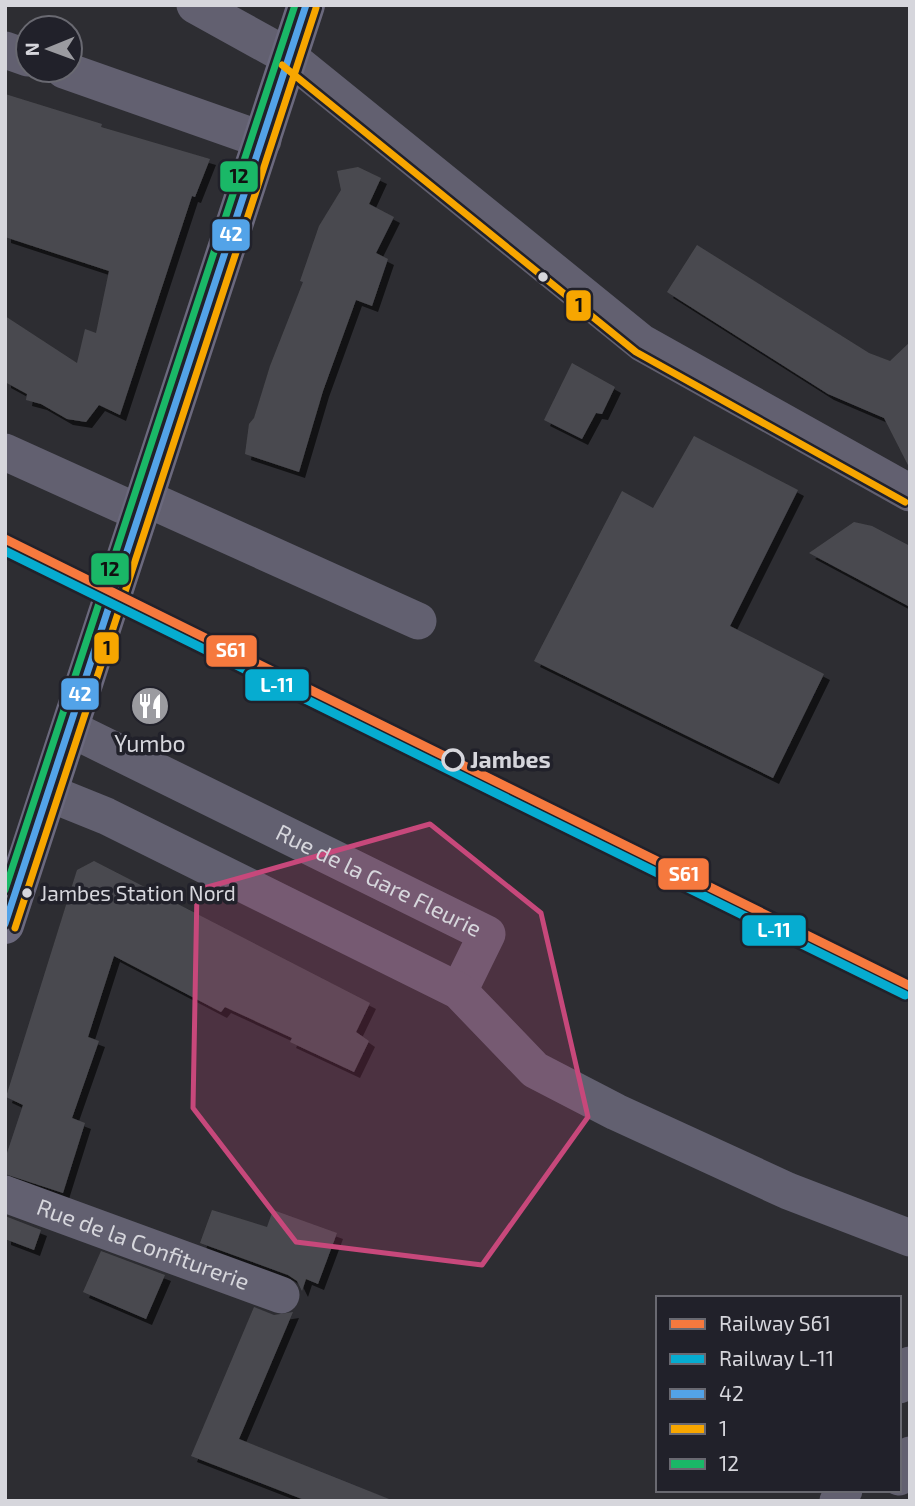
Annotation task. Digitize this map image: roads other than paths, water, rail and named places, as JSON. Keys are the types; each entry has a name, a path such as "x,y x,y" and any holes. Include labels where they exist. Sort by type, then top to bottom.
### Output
{"main road":[{"path":"5,925 15,861 49,793 71,729 306,5"}],"street":[{"path":"195,5 289,57 642,343 910,493"},
{"path":"84,77 263,139"},
{"path":"5,452 142,505 418,621"},
{"name":"Rue de la Gare Fleurie","path":"71,729 487,934 459,991"},
{"path":"49,793 106,816 459,991 535,1070 616,1112 788,1191 910,1238"},
{"name":"Rue de la Confiturerie","path":"5,1194 281,1295"},
{"path":"901,1381 910,1365"},
{"path":"901,1473 910,1455"}],"rail line":[{"name":"S61","path":"5,539 910,986"},
{"name":"L-11","path":"5,551 905,995"}],"place":[{"name":"Yumbo","path":"150,706"},
{"name":"Jambes","path":"453,760"},
{"name":"Jambes Station Nord","path":"27,893"}]}
